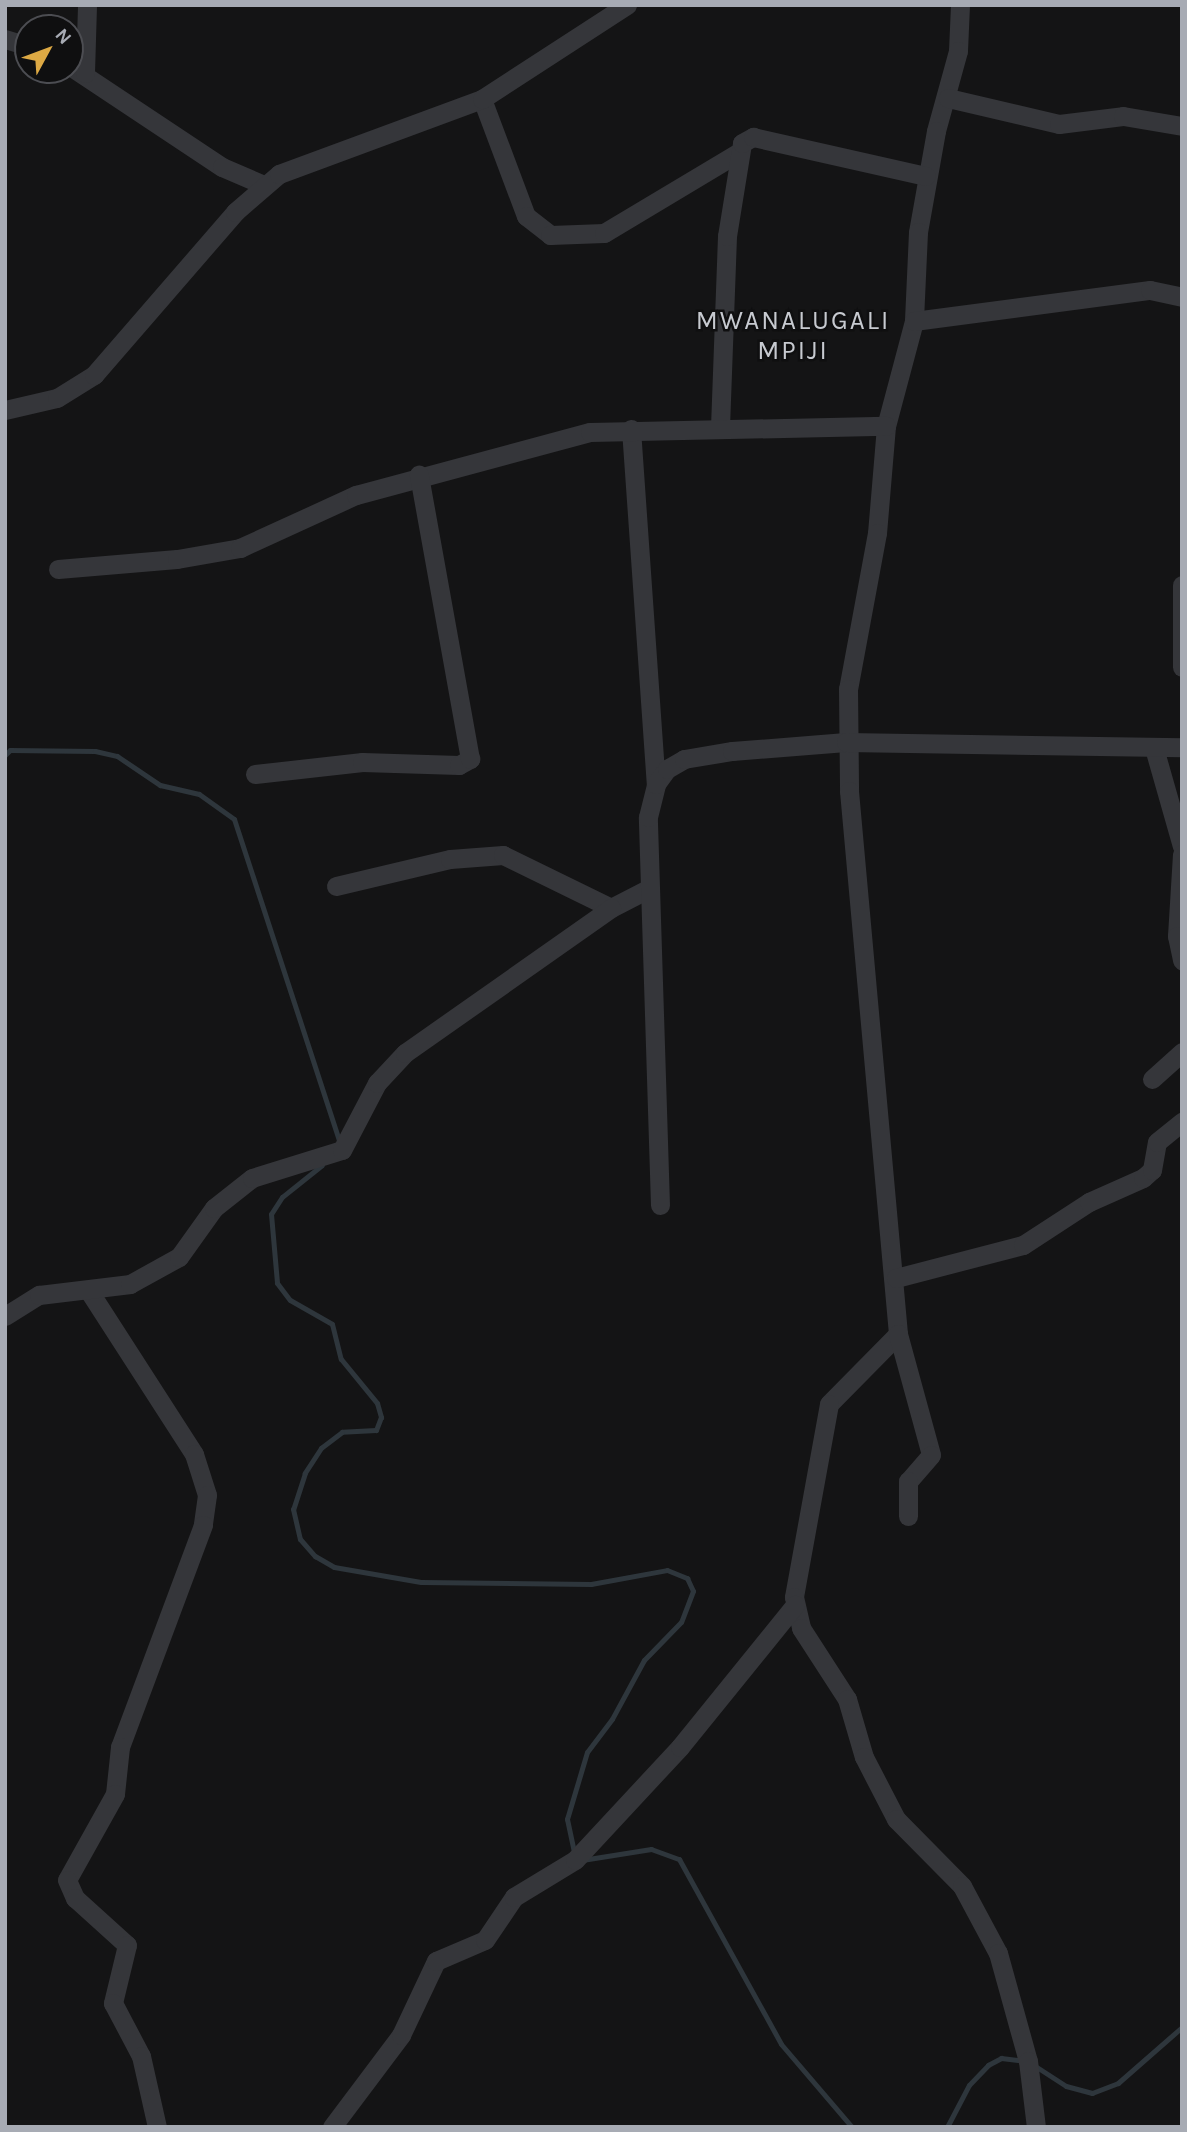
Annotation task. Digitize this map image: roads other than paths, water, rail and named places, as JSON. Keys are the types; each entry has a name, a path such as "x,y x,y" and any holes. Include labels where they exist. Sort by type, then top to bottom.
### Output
{"street":[{"path":"84,27 87,5"},
{"path":"5,410 57,398 93,375 264,184 349,146 482,99 627,5"},
{"path":"908,1516 908,1481 931,1455 898,1334 896,1278 846,742 848,689 877,533 886,426 914,321 926,176 948,98 960,5"},
{"path":"84,74 222,167 264,184"},
{"path":"948,98 1059,124 1123,116 1182,126"},
{"path":"482,99 526,216 550,236 604,233 736,154 753,137 926,176"},
{"path":"720,428 727,236 736,154"},
{"path":"914,321 1150,290 1182,297"},
{"path":"58,569 177,559 240,548 356,495 419,475 544,442 631,429 886,426"},
{"path":"631,429 656,783 648,817 648,889 660,1205"},
{"path":"255,774 362,762 459,765 470,759 419,475"},
{"path":"1182,584 1182,667"},
{"path":"656,783 684,759 846,742 1182,747"},
{"path":"1154,748 1182,846"},
{"path":"1182,853 1177,936 1182,960"},
{"path":"335,887 450,859 503,855 611,908"},
{"path":"5,1316 39,1295 130,1284 180,1257 214,1208 252,1178 342,1150 377,1083 405,1054 611,908 648,889"},
{"path":"1152,1079 1182,1052"},
{"path":"896,1278 955,1267 1023,1245 1089,1202 1143,1178 1152,1170 1155,1145 1182,1122"},
{"path":"89,1291 194,1454 207,1495 203,1525 120,1747 115,1794 67,1880 75,1898 127,1945 114,2003 141,2056 157,2127"},
{"path":"898,1334 829,1404 797,1557 795,1605 808,1643 847,1699 864,1757 897,1819 962,1886 999,1953 1028,2061 1036,2127"},
{"path":"332,2127 401,2035 436,1961 485,1940 514,1897 575,1860 680,1747 795,1605"}],"waterway":[{"path":"5,755 10,750 95,751 117,756 160,785 199,794 234,819 339,1141"},
{"path":"322,1165 282,1197 271,1214 277,1283 290,1300 332,1324 341,1359 377,1403 381,1417 376,1430 342,1432 321,1448 305,1473 293,1509 300,1539 315,1556 334,1567 421,1582 591,1584 667,1570 687,1578 693,1591 681,1622 644,1660 612,1719 587,1752 567,1819 574,1853"},
{"path":"582,1860 651,1849 679,1859 781,2044 852,2127"},
{"path":"1032,2064 1066,2086 1092,2093 1118,2083 1182,2027"},
{"path":"947,2127 969,2085 988,2065 1001,2058 1024,2061"}],"district":[{"name":"MWANALUGALI MPIJI","path":"793,336"}]}
